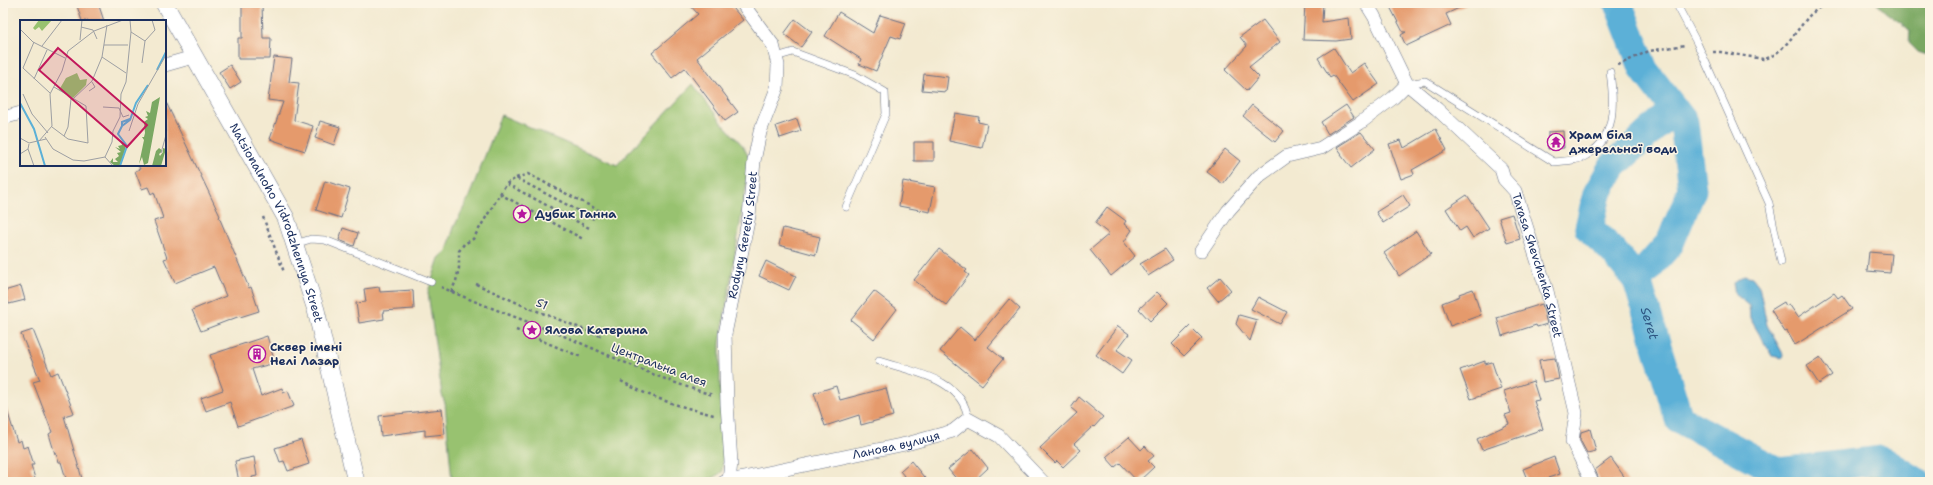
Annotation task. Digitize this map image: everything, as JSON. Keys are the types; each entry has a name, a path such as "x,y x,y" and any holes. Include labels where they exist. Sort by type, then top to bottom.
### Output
{"street":[{"name":"Natsionalnoho Vidrodzhennya Street","path":"164,3 193,57 286,218 316,310 356,482"},
{"name":"Rodyny Geretiv Street","path":"727,481 731,462 725,334 749,216 754,161 760,132 777,88 778,65 773,45 742,3"},
{"name":"Tarasa Shevchenka Street","path":"1366,3 1374,16 1407,84 1437,109 1501,169 1504,178 1515,191 1547,291 1576,413 1572,441 1592,482"},
{"path":"166,65 193,57"},
{"path":"1201,251 1228,212 1259,176 1288,156 1321,148 1360,123 1394,98 1407,84"},
{"path":"3,118 20,112"},
{"path":"968,419 999,436 1043,482"},
{"name":"Ланова вулиця","path":"727,481 910,443 953,431 968,419"}],"lane":[{"path":"1676,3 1696,43 1769,203 1781,262"},
{"path":"776,57 793,52 855,75 885,92 886,114 846,207"},
{"path":"1407,84 1425,81 1554,162 1587,155 1602,142 1610,124 1613,107 1610,72"},
{"path":"295,244 311,239 325,240 431,282"},
{"path":"879,361 937,380 951,388 967,409 968,419"}],"path":[{"path":"1620,64 1649,51 1696,43 1709,52 1721,52 1763,59 1770,58 1811,15 1825,3"},
{"path":"451,292 458,275 459,251 464,244 473,239 506,184 516,178 528,174 602,212"},
{"path":"516,178 596,220"},
{"path":"506,184 591,229"},
{"path":"500,194 583,239"},
{"path":"263,217 284,272"},
{"name":"Центральна алея","path":"431,282 451,292 571,339 686,388 720,397 727,396"},
{"name":"S1","path":"476,284 522,305 603,337"},
{"path":"516,330 581,357"},
{"path":"621,381 639,391 681,407 715,416"}],"green space":[{"path":"1877,3 1930,3 1930,56 1918,52 1909,43 1910,31"},
{"path":"693,84 723,124 743,146 749,158 746,188 720,344 720,397 724,451 722,472 713,478 691,482 452,482 445,403 442,395 428,292 439,258 447,251 454,227 468,199 501,115 617,165"},
{"path":"1885,474 1898,476 1904,482 1861,482 1872,475"}],"water":[{"path":"1744,275 1752,277 1759,286 1767,325 1783,354 1782,358 1772,356 1750,318 1749,305 1735,294 1733,283"}],"building":[{"path":"76,3 98,3 104,20 82,20"},
{"path":"242,3 262,3 263,38 271,38 270,59 238,59 238,38 242,38"},
{"path":"688,3 729,3 743,20 697,58 738,112 725,121 685,68 672,78 652,53 698,14"},
{"path":"1305,3 1323,3 1322,22 1349,18 1351,39 1336,41 1303,40"},
{"path":"1388,3 1470,3 1446,14 1451,25 1406,46 1401,35 1406,32 1403,32"},
{"path":"839,12 873,33 880,15 906,23 900,39 891,36 876,71 859,64 861,59 825,36"},
{"path":"795,19 812,32 801,47 784,34"},
{"path":"1263,20 1280,42 1249,67 1259,77 1247,91 1225,70 1247,46 1240,37"},
{"path":"1334,48 1350,73 1364,63 1379,84 1353,102 1333,75 1330,77 1318,58"},
{"path":"274,57 292,59 289,82 299,83 294,120 313,126 305,151 270,139 283,102 268,100"},
{"path":"230,65 241,82 230,89 219,72"},
{"path":"924,74 948,77 946,92 922,90"},
{"path":"166,102 220,216 219,217 249,288 251,287 259,311 240,316 201,331 192,310 226,296 214,267 175,283 164,259 167,258 154,221 163,218 154,192 151,194 148,187 142,189 135,171 140,169 138,166 166,166"},
{"path":"1252,105 1284,131 1275,142 1243,116"},
{"path":"1346,105 1354,117 1328,134 1321,122"},
{"path":"955,113 979,117 978,122 987,124 982,148 949,141"},
{"path":"797,119 801,131 780,138 776,126"},
{"path":"320,121 340,127 334,145 315,138"},
{"path":"1436,129 1447,150 1412,170 1414,174 1401,179 1389,144 1401,140 1404,148"},
{"path":"1563,131 1564,148 1548,149 1548,132"},
{"path":"1361,132 1375,149 1351,168 1337,147"},
{"path":"914,142 934,142 934,161 914,161"},
{"path":"1225,149 1240,161 1223,184 1207,172"},
{"path":"325,181 350,189 341,218 316,210"},
{"path":"903,181 935,187 930,212 899,206"},
{"path":"1403,195 1410,206 1383,223 1376,212"},
{"path":"1467,195 1489,228 1473,238 1466,227 1460,231 1446,209"},
{"path":"1107,207 1126,221 1124,224 1132,230 1124,242 1135,256 1111,276 1090,250 1109,234 1095,223"},
{"path":"1512,214 1520,239 1507,243 1499,218"},
{"path":"343,228 358,233 354,246 339,240"},
{"path":"783,228 820,237 816,255 779,245"},
{"path":"1416,231 1431,254 1399,276 1384,253"},
{"path":"939,249 967,270 965,272 969,275 946,305 914,280"},
{"path":"1165,249 1173,260 1148,276 1140,264"},
{"path":"1869,252 1892,254 1890,273 1867,271"},
{"path":"766,261 796,276 789,290 759,276"},
{"path":"1220,277 1231,290 1218,301 1207,288"},
{"path":"21,286 25,300 9,304 4,291"},
{"path":"379,287 380,292 413,290 414,309 383,311 384,319 359,323 356,303 366,302 364,289"},
{"path":"1473,289 1481,315 1450,326 1442,303 1460,296 1459,294"},
{"path":"874,291 897,309 874,339 851,320"},
{"path":"1157,292 1168,303 1150,321 1139,309"},
{"path":"1834,293 1838,298 1842,295 1852,309 1795,345 1787,331 1785,332 1771,310 1784,302 1786,306 1789,304 1798,317"},
{"path":"1258,297 1287,312 1280,324 1251,309"},
{"path":"1009,299 1020,309 988,347 1003,359 982,385 940,351 960,327 975,340"},
{"path":"1542,304 1547,324 1537,327 1536,325 1502,336 1497,318"},
{"path":"1239,315 1257,320 1250,341 1236,324"},
{"path":"1118,326 1129,334 1117,350 1132,360 1122,374 1096,355"},
{"path":"1190,326 1202,338 1184,356 1172,344"},
{"path":"33,330 51,375 58,372 74,413 64,416 83,482 67,482 61,462 59,462 55,454 49,434 52,432 33,382 40,380 21,334"},
{"path":"267,336 275,363 252,369 261,396 282,388 283,393 288,391 294,406 238,426 230,402 206,411 201,398 223,390 210,355"},
{"path":"1555,358 1559,379 1543,382 1539,360"},
{"path":"1820,358 1832,375 1819,384 1807,366"},
{"path":"1485,361 1485,364 1492,362 1501,389 1471,399 1460,370"},
{"path":"1533,381 1539,400 1534,401 1543,429 1482,450 1477,439 1509,424 1505,415 1511,413 1504,391"},
{"path":"836,386 840,400 886,388 893,416 861,425 859,415 825,426 814,393"},
{"path":"1079,397 1103,417 1074,444 1081,450 1063,467 1057,461 1055,463 1040,448 1077,413 1071,408"},
{"path":"3,407 6,407 17,442 21,440 23,448 28,446 34,465 31,465 36,482 8,482 3,467"},
{"path":"442,409 445,434 425,436 425,430 381,436 379,416"},
{"path":"1590,429 1596,451 1587,453 1580,440 1581,432"},
{"path":"1129,437 1141,450 1145,446 1154,456 1148,461 1154,467 1138,482 1120,463 1115,467 1106,457"},
{"path":"301,440 309,464 288,471 284,461 280,462 275,448"},
{"path":"973,449 988,468 973,482 959,482 948,469"},
{"path":"254,457 257,476 252,477 253,482 239,482 235,461"},
{"path":"1554,457 1560,474 1548,478 1549,482 1528,482 1523,469"},
{"path":"1611,458 1628,482 1600,482 1595,470"},
{"path":"911,461 928,482 909,482 900,471"}],"waterway":[{"name":"Seret","path":"1618,3 1644,70 1684,122 1692,190 1670,243 1637,280 1679,419 1779,472 1882,460 1917,482"},
{"path":"1637,280 1612,250 1589,228 1597,194 1613,166 1674,109"}],"place":[{"name":"Храм біля джерельної води","path":"1556,142"},
{"name":"Дубик Ганна","path":"522,214"},
{"name":"Ялова Катерина","path":"532,330"},
{"name":"Сквер імені Нелі Лазар","path":"257,354"}]}
